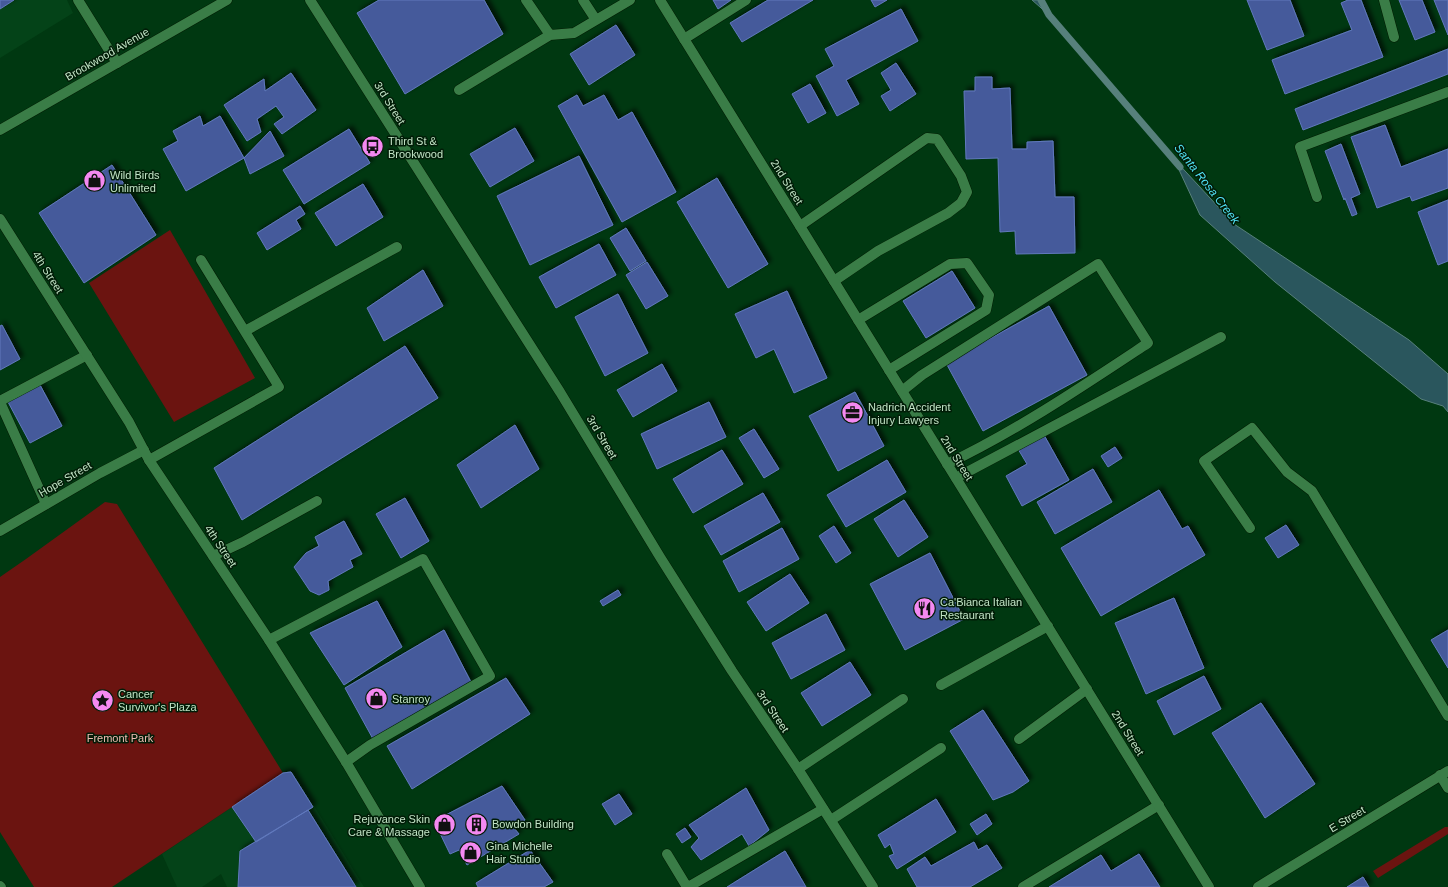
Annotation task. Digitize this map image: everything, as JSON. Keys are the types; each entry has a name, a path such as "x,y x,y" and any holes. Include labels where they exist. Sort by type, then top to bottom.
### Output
{"street":[{"name":"Brookwood Avenue","path":"0,130 227,0"},
{"name":"3rd Street","path":"310,0 560,392 660,557 732,671 798,769 873,887"},
{"path":"526,0 550,35"},
{"path":"583,0 596,20"},
{"path":"459,90 550,35 574,33 630,0"},
{"name":"2nd Street","path":"660,0 1209,887"},
{"path":"684,39 746,0"},
{"path":"1384,0 1394,37"},
{"path":"79,1 116,63"},
{"path":"1317,198 1300,147 1448,92"},
{"path":"800,226 927,138 937,139 961,176 967,192 961,203 948,213 878,251 834,280"},
{"name":"4th Street","path":"0,219 129,422 149,460 269,640 346,762 420,887"},
{"path":"245,331 397,247"},
{"path":"149,460 279,387 201,260"},
{"path":"858,320 950,264 967,263 989,295 986,310 889,370"},
{"path":"902,391 922,375 1098,264 1148,342 1082,386 996,439 947,464"},
{"path":"956,478 1221,337"},
{"path":"46,504 0,401 87,355"},
{"path":"1250,528 1204,461 1252,428 1287,472 1312,491 1448,716"},
{"name":"Hope Street","path":"0,531 100,473 144,450"},
{"path":"213,556 243,542 317,501"},
{"path":"269,640 423,559 490,676 370,745 346,762"},
{"path":"942,685 1048,626"},
{"path":"1018,739 1087,689"},
{"path":"798,769 903,699"},
{"path":"831,820 941,748"},
{"path":"1444,773 1448,788"},
{"name":"E Street","path":"1258,887 1444,773"},
{"path":"1023,887 1159,805"},
{"path":"667,854 688,887 823,809"}],"shaded area":[{"path":"0,0 67,0 73,13 0,58"},
{"path":"293,772 364,887 227,887 221,874 202,887 177,887 162,854 283,773"}],"green space":[{"path":"170,230 255,378 174,422 89,283"},
{"name":"Fremont Park","path":"105,502 117,504 283,773 112,887 34,887 0,832 0,577"},
{"path":"1445,827 1448,827 1448,834 1378,878 1373,871"}],"water":[{"path":"1032,0 1043,0 1049,15"},
{"path":"1174,159 1234,224 1409,340 1448,374 1448,412 1443,406 1421,399 1275,282 1200,215"}],"building":[{"path":"0,0 14,0 0,9"},
{"path":"379,0 484,0 503,34 405,94 357,13"},
{"path":"713,0 731,0 718,9"},
{"path":"768,0 813,0 742,42 730,23"},
{"path":"871,0 887,0 875,7"},
{"path":"1247,0 1290,0 1304,36 1267,50"},
{"path":"1348,0 1361,0 1383,57 1285,94 1272,60 1352,30 1341,3"},
{"path":"1399,0 1422,0 1435,32 1415,40"},
{"path":"1434,0 1448,0 1448,35"},
{"path":"901,9 918,41 846,80 859,104 837,116 816,76 834,66 825,49"},
{"path":"616,25 635,55 589,85 570,54"},
{"path":"1448,49 1448,74 1303,130 1295,109"},
{"path":"896,63 916,94 890,111 881,96 891,90 881,73"},
{"path":"291,73 316,110 282,134 274,124 284,117 276,106 257,119 261,132 247,141 224,105 264,79 265,91"},
{"path":"975,77 992,77 992,89 1010,88 1012,149 1027,149 1027,142 1053,141 1055,197 1074,197 1075,253 1016,254 1015,231 1000,232 998,158 966,159 964,91 975,91"},
{"path":"810,84 826,113 808,123 792,94"},
{"path":"577,95 583,106 604,95 618,120 632,112 676,192 622,222 558,106"},
{"path":"200,116 203,126 220,116 244,158 186,191 163,149 178,141 173,131"},
{"path":"1385,125 1401,167 1448,149 1448,188 1412,201 1410,196 1377,208 1351,137"},
{"path":"515,128 534,161 490,187 470,154"},
{"path":"349,129 370,163 304,204 283,170"},
{"path":"270,131 284,156 250,174 244,158"},
{"path":"1341,144 1360,194 1351,198 1357,214 1352,216 1345,198 1344,200 1325,151"},
{"path":"579,156 613,225 530,265 497,196"},
{"path":"112,165 156,235 84,283 39,213"},
{"path":"717,178 768,264 728,288 677,202"},
{"path":"363,184 383,217 336,246 315,213"},
{"path":"1448,200 1448,261 1438,265 1418,212"},
{"path":"300,206 305,214 296,220 301,229 267,250 257,233"},
{"path":"626,228 646,261 630,271 610,238"},
{"path":"599,244 616,275 556,308 539,277"},
{"path":"647,262 668,296 646,309 626,275"},
{"path":"423,270 443,306 384,341 367,308"},
{"path":"952,271 975,308 926,338 903,301"},
{"path":"787,291 827,378 794,393 774,349 756,358 735,314"},
{"path":"618,294 648,353 605,376 575,317"},
{"path":"1049,306 1087,375 983,431 946,363"},
{"path":"2,325 20,359 0,370 0,326"},
{"path":"405,346 438,398 242,520 214,468"},
{"path":"662,364 677,391 633,417 617,390"},
{"path":"40,385 62,426 30,443 8,402"},
{"path":"855,392 884,446 838,471 809,416"},
{"path":"709,402 726,437 657,469 641,434"},
{"path":"515,425 539,469 481,508 457,465"},
{"path":"754,429 779,469 764,478 739,438"},
{"path":"1044,435 1069,480 1022,506 1006,476 1027,464 1018,449"},
{"path":"1115,447 1122,458 1108,467 1101,456"},
{"path":"722,450 743,484 693,513 673,479"},
{"path":"887,460 906,492 846,527 827,495"},
{"path":"1093,469 1112,502 1055,534 1037,502"},
{"path":"1159,490 1182,529 1188,526 1205,555 1101,616 1061,548"},
{"path":"763,493 780,522 721,555 704,526"},
{"path":"405,498 429,541 401,558 376,514"},
{"path":"904,500 928,537 898,557 874,519"},
{"path":"344,521 362,554 350,560 353,567 328,581 329,590 319,595 310,591 294,567 306,553 319,546 315,537"},
{"path":"1286,525 1299,545 1278,558 1265,538"},
{"path":"834,526 851,553 836,563 819,536"},
{"path":"782,528 799,559 739,592 723,561"},
{"path":"930,553 964,619 905,650 870,584"},
{"path":"790,574 809,603 766,631 747,602"},
{"path":"618,590 621,595 603,606 600,601"},
{"path":"1174,598 1204,668 1146,694 1115,623"},
{"path":"377,601 402,647 344,685 310,633"},
{"path":"826,614 845,650 791,679 772,643"},
{"path":"444,630 471,682 373,739 345,688"},
{"path":"1448,630 1448,668 1431,640"},
{"path":"850,662 871,695 822,726 801,693"},
{"path":"1204,676 1221,709 1174,735 1157,701"},
{"path":"506,678 530,714 412,789 387,746"},
{"path":"1261,703 1315,784 1265,818 1212,733"},
{"path":"983,710 1029,781 1013,792 993,800 950,731"},
{"path":"291,772 313,807 256,842 232,807 283,773"},
{"name":"Bowdon Building","path":"502,786 525,820 514,828 519,834 467,865 459,850 450,854 434,821"},
{"path":"746,788 769,830 749,846 742,834 701,860 691,847 699,838 689,825"},
{"path":"619,794 632,814 615,825 602,804"},
{"path":"936,799 956,832 897,869 889,856 894,854 890,844 885,848 878,835"},
{"path":"308,810 356,887 238,887 240,851"},
{"path":"986,814 992,824 977,835 970,824"},
{"path":"685,828 691,837 682,843 676,834"},
{"path":"974,842 978,850 987,845 1002,868 970,887 917,887 907,869 925,857 931,866"},
{"path":"530,850 553,882 544,887 478,887 476,883"},
{"path":"785,851 806,887 727,887"},
{"path":"1139,854 1160,887 1049,887 1101,855 1111,871"},
{"path":"1363,877 1369,887 1347,887"}],"waterway":[{"name":"Santa Rosa Creek","path":"1041,0 1049,15 1180,167"}],"place":[{"name":"Third St & Brookwood","path":"373,147"},
{"name":"Wild Birds Unlimited","path":"95,181"},
{"name":"Nadrich Accident Injury Lawyers","path":"853,413"},
{"name":"Ca'Bianca Italian Restaurant","path":"924,608"},
{"name":"Stanroy","path":"376,699"},
{"name":"Cancer Survivor's Plaza","path":"102,700"},
{"name":"Bowdon Building","path":"477,824"},
{"name":"Rejuvance Skin Care & Massage","path":"445,825"},
{"name":"Gina Michelle Hair Studio","path":"470,852"}]}
